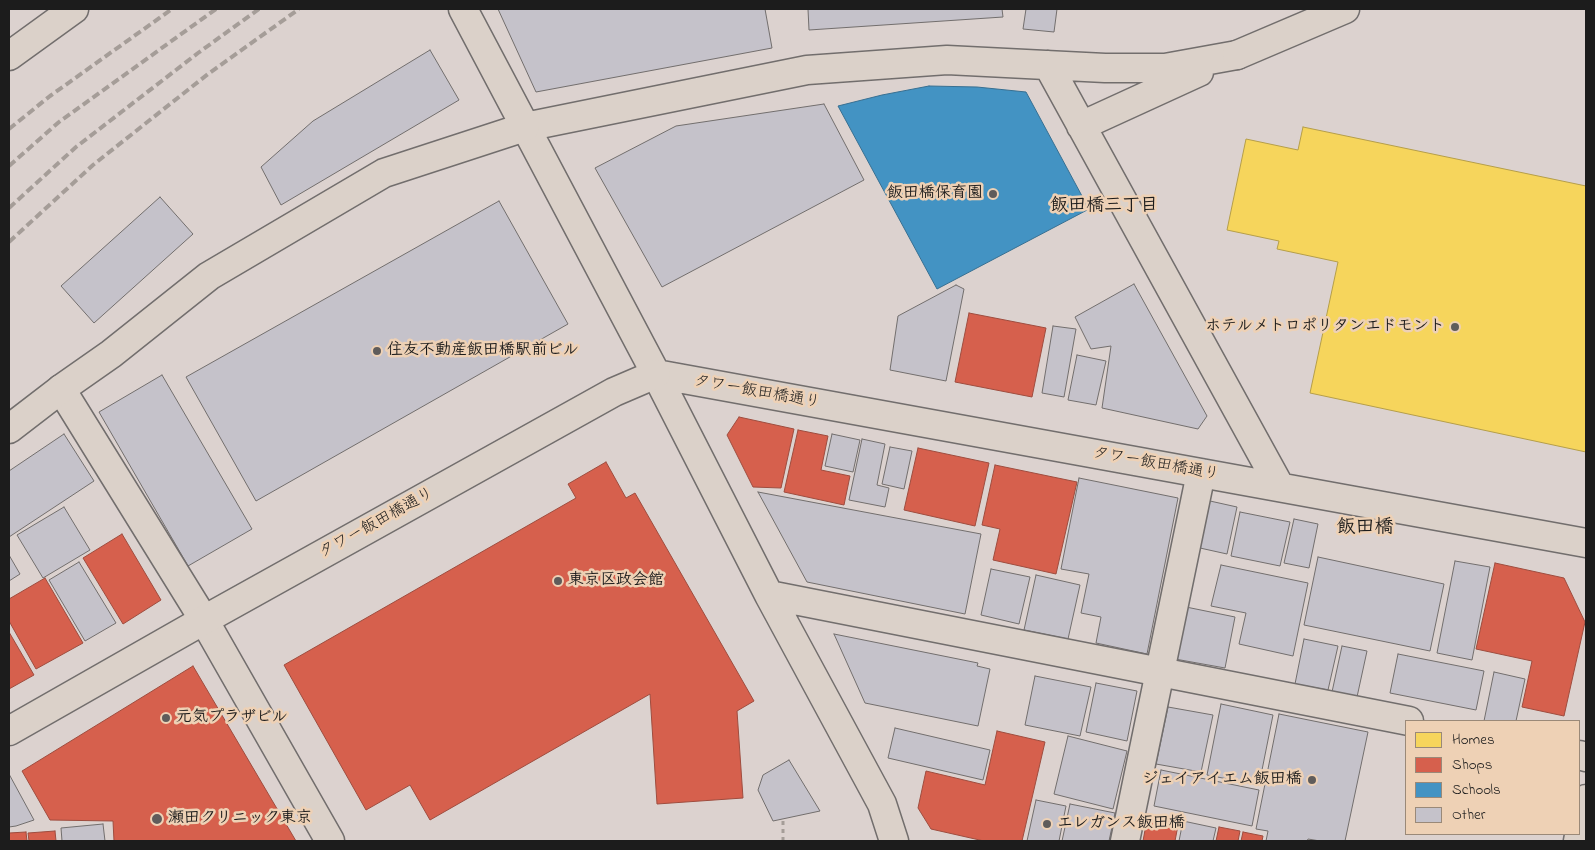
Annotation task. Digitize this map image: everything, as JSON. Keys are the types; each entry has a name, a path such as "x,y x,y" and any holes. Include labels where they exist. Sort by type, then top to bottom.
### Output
{"street":[{"path":"9,56 74,9"},
{"path":"463,9 656,374 769,595 882,804 894,841"},
{"path":"1081,126 1237,54 1345,9"},
{"path":"9,429 61,389 112,354 209,276 384,174 525,127 807,70 947,60 1105,68 1165,68 1237,54"},
{"path":"1048,65 1280,487"},
{"name":"タワー飯田橋通り","path":"9,731 204,620 614,392 656,374 1586,543"},
{"path":"61,389 204,620 330,841"},
{"path":"1125,841 1201,473"},
{"path":"769,595 1405,720"},
{"path":"1580,830 1586,799"}],"path":[{"path":"783,820 783,841"}],"building: Homes":[{"name":"ホテルメトロポリタンエドモント","path":"1303,127 1586,186 1586,452 1310,393 1338,262 1277,249 1279,241 1227,230 1246,139 1298,150"}],"building: Shops":[{"path":"969,313 1046,328 1032,397 955,382"},
{"path":"739,417 794,429 781,488 753,487 727,435"},
{"path":"798,430 828,436 821,470 850,476 844,505 784,492"},
{"path":"918,448 989,463 975,526 904,510"},
{"name":"東京区政会館","path":"606,462 626,498 635,493 754,701 737,711 743,798 657,804 650,694 430,820 410,785 366,810 284,665 576,498 568,484"},
{"path":"995,465 1077,482 1056,574 993,560 1000,529 982,525"},
{"path":"122,534 161,600 123,624 83,558"},
{"path":"1495,563 1564,578 1585,622 1564,716 1522,707 1532,661 1476,649"},
{"path":"45,578 83,643 36,669 9,621 9,599"},
{"path":"9,632 34,675 9,689"},
{"name":"元気プラザビル","path":"193,666 296,841 114,841 113,821 50,820 22,771"},
{"path":"997,731 1045,742 1022,841 984,841 931,829 918,808 926,771 985,785"},
{"path":"1148,814 1179,820 1175,841 1143,841"},
{"path":"1219,827 1240,831 1238,841 1216,841"},
{"path":"55,831 56,841 29,841 28,833"},
{"path":"26,832 27,841 9,841 9,833"},
{"path":"1243,832 1263,836 1262,841 1241,841"}],"building: Schools":[{"path":"929,86 977,87 1026,92 1089,209 937,289 838,106"}],"building: Other":[{"path":"498,9 765,9 772,48 536,92"},
{"path":"808,9 1002,9 1003,17 809,30"},
{"path":"1026,9 1057,9 1054,32 1023,29"},
{"path":"430,50 459,100 281,205 261,167 313,121"},
{"path":"824,104 864,180 662,287 595,168 676,126"},
{"path":"160,197 193,234 94,323 61,286"},
{"name":"住友不動産飯田橋駅前ビル","path":"499,201 568,324 256,501 186,377"},
{"path":"1134,284 1207,416 1198,429 1102,408 1111,346 1091,349 1075,317"},
{"path":"956,285 964,289 946,381 890,370 898,316"},
{"path":"1053,326 1076,329 1064,397 1042,393"},
{"path":"1077,355 1106,361 1096,405 1068,400"},
{"path":"162,375 252,529 188,566 99,412"},
{"path":"64,434 94,481 9,537 9,471"},
{"path":"832,434 860,440 853,472 825,466"},
{"path":"862,439 885,444 877,485 889,488 885,507 849,500"},
{"path":"890,447 912,451 904,489 882,484"},
{"path":"1079,478 1178,498 1147,654 1096,643 1101,617 1081,613 1089,574 1061,569"},
{"path":"758,492 981,534 965,614 807,582"},
{"path":"1210,501 1237,507 1227,554 1200,548"},
{"path":"64,507 90,550 43,578 17,535"},
{"path":"1240,512 1290,522 1280,566 1231,556"},
{"path":"1294,519 1318,524 1309,568 1284,563"},
{"path":"9,555 20,574 9,581"},
{"path":"1318,557 1444,584 1430,651 1304,625"},
{"path":"1455,561 1490,567 1472,660 1437,653"},
{"path":"79,562 116,623 85,641 49,580"},
{"path":"1221,565 1308,583 1293,656 1239,644 1246,613 1211,606"},
{"path":"991,569 1030,577 1019,624 981,615"},
{"path":"1036,575 1080,585 1068,639 1024,630"},
{"path":"1186,607 1235,617 1225,668 1175,659"},
{"path":"834,634 978,663 977,666 990,669 978,726 865,703"},
{"path":"1304,639 1338,646 1328,690 1295,684"},
{"path":"1342,646 1367,651 1357,697 1332,692"},
{"path":"1398,654 1484,671 1476,710 1390,693"},
{"path":"1494,672 1525,679 1516,720 1484,720"},
{"path":"1035,676 1091,687 1080,736 1025,725"},
{"path":"1096,683 1137,691 1127,741 1086,732"},
{"path":"1221,704 1273,715 1259,785 1207,775"},
{"path":"1168,707 1213,715 1201,772 1156,764"},
{"name":"ジェイアイエム飯田橋","path":"1279,714 1368,732 1345,841 1308,839 1307,841 1266,841 1268,831 1256,829"},
{"path":"895,728 990,750 983,780 888,758"},
{"path":"1068,736 1127,751 1113,809 1054,794"},
{"path":"789,760 820,811 773,821 758,790 763,775"},
{"path":"1161,770 1259,790 1252,826 1154,806"},
{"path":"9,774 34,820 9,827"},
{"name":"エレガンス飯田橋","path":"1036,800 1066,806 1059,841 1027,841"},
{"path":"1070,804 1115,813 1109,841 1062,841"},
{"path":"1183,821 1216,828 1213,841 1179,841"},
{"path":"103,824 105,841 62,841 61,828"}],"railway":[{"path":"9,129 50,96 172,9"},
{"path":"9,166 59,122 216,9"},
{"path":"9,208 76,147 198,53 259,9"},
{"path":"9,242 93,165 208,74 299,9"}],"place":[{"name":"飯田橋保育園","path":"993,194"},
{"name":"ホテルメトロポリタンエドモント","path":"1455,327"},
{"name":"住友不動産飯田橋駅前ビル","path":"377,351"},
{"name":"東京区政会館","path":"558,581"},
{"name":"元気プラザビル","path":"166,718"},
{"name":"ジェイアイエム飯田橋","path":"1312,780"},
{"name":"瀬田クリニック東京","path":"157,819"},
{"name":"エレガンス飯田橋","path":"1047,824"}],"district":[{"name":"飯田橋三丁目","path":"1104,207"},
{"name":"飯田橋","path":"1365,529"}]}
